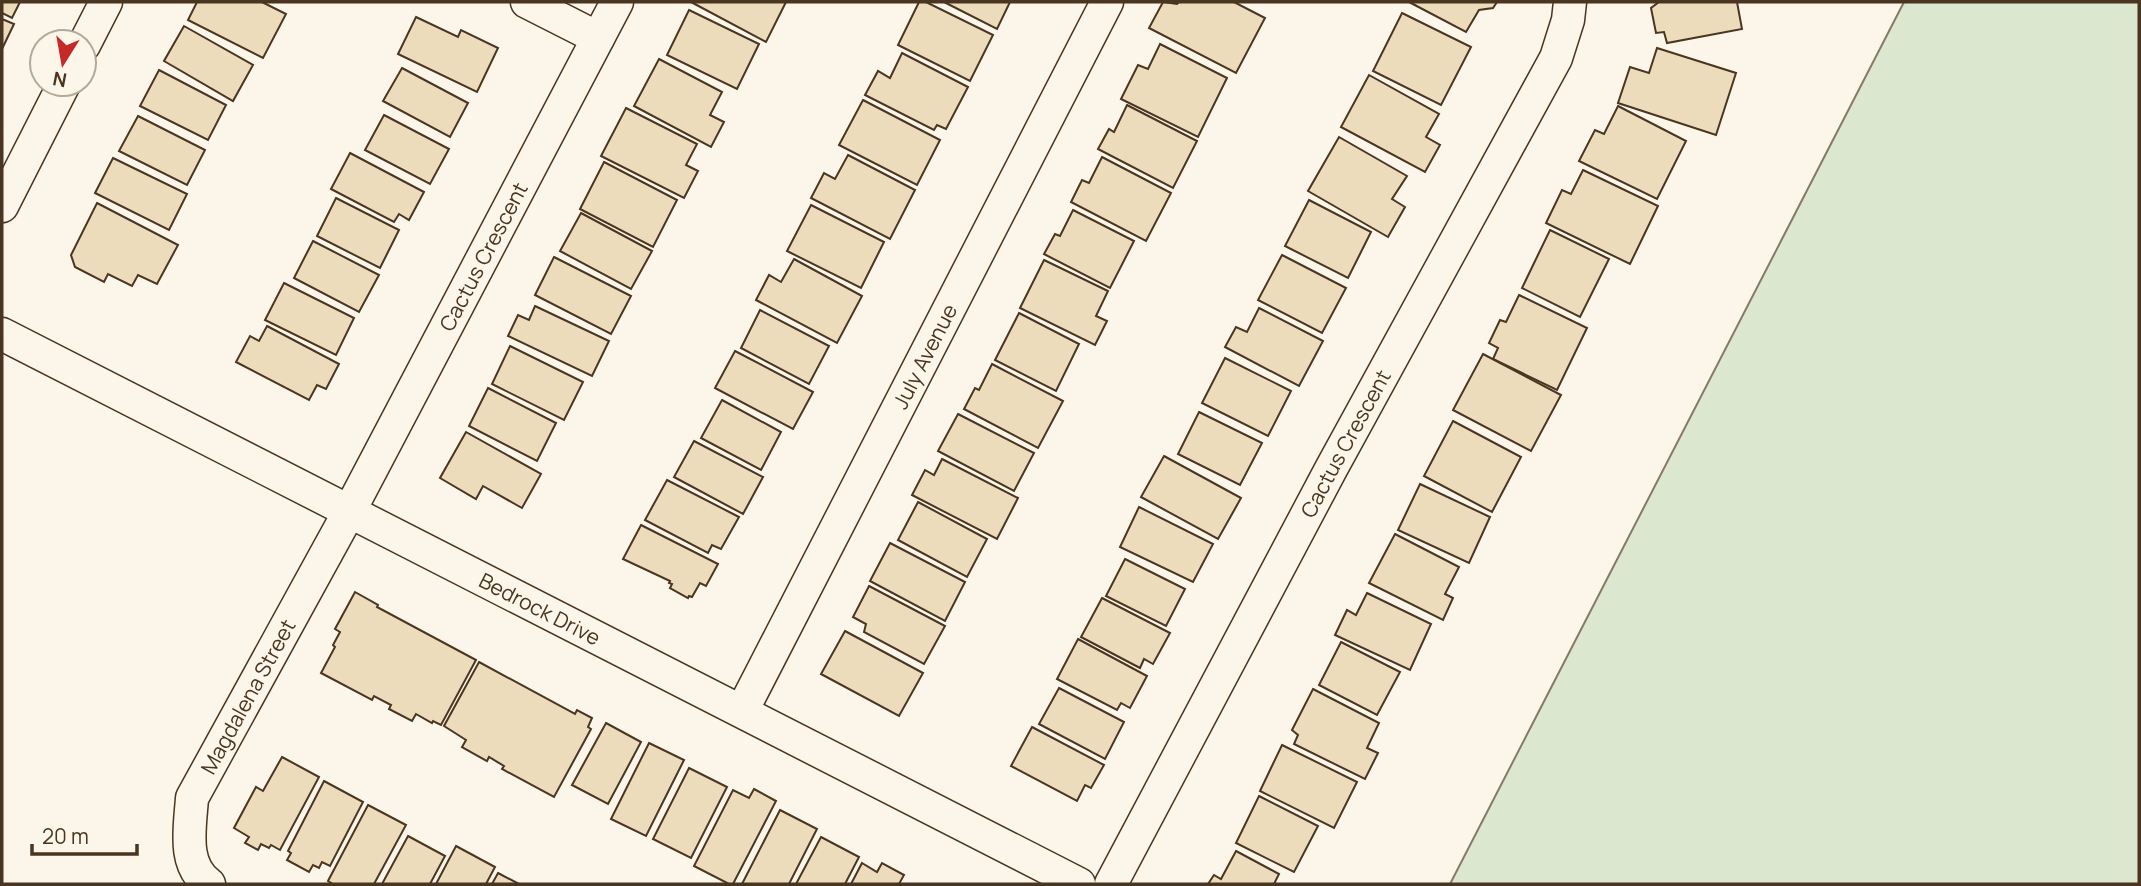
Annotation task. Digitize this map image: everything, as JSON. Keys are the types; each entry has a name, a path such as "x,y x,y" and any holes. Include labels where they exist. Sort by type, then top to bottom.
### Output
{"street":[{"path":"93,28 106,2"},
{"path":"527,2 598,38"},
{"name":"Cactus Crescent","path":"349,512 617,2"},
{"name":"July Avenue","path":"741,711 1107,2"},
{"name":"Cactus Crescent","path":"1111,884 1338,457 1556,58 1568,20 1570,2"},
{"path":"2,205 57,98"},
{"name":"Bedrock Drive","path":"2,334 1079,884"},
{"name":"Magdalena Street","path":"209,884 198,876 188,845 192,798 349,512"}],"green space":[{"path":"1904,2 2139,2 2139,884 1450,884"}],"building":[{"path":"2,2 20,2 12,18 2,13"},
{"path":"197,2 262,2 286,14 263,58 188,20"},
{"path":"691,2 786,2 766,42"},
{"path":"919,2 926,2 993,35 970,81 898,45"},
{"path":"944,2 1010,2 997,29"},
{"path":"1163,2 1234,2 1265,18 1236,73 1149,28"},
{"path":"1409,2 1497,2 1493,8 1479,10 1466,32"},
{"path":"1659,2 1737,2 1742,29 1667,43 1664,32 1656,33 1651,8"},
{"path":"689,10 759,44 737,89 667,55"},
{"path":"1402,13 1471,47 1441,105 1373,71"},
{"path":"416,17 458,37 461,30 498,48 477,92 398,54"},
{"path":"2,19 14,24 2,49"},
{"path":"184,26 253,65 233,101 164,61"},
{"path":"1160,44 1227,78 1198,137 1121,99 1138,65 1148,69"},
{"path":"1657,48 1736,73 1716,135 1618,103 1630,67 1649,73"},
{"path":"902,53 968,87 946,129 937,125 934,130 865,95 878,71 890,78"},
{"path":"659,59 722,92 710,115 724,122 711,147 634,106"},
{"path":"402,68 468,103 450,137 383,101"},
{"path":"159,70 226,105 208,140 140,106"},
{"path":"1369,75 1439,114 1426,137 1440,145 1425,172 1341,127"},
{"path":"863,100 940,140 917,185 839,145"},
{"path":"1127,105 1197,141 1173,188 1098,149 1109,129 1114,132"},
{"path":"1618,106 1686,141 1657,199 1579,161 1595,130 1604,134"},
{"path":"626,108 697,144 686,165 698,171 684,198 601,156"},
{"path":"384,115 449,149 430,184 365,150"},
{"path":"138,116 205,150 187,185 119,151"},
{"path":"1339,137 1407,176 1392,199 1405,207 1388,237 1308,191"},
{"path":"350,153 424,192 409,220 399,214 394,222 331,189"},
{"path":"848,155 915,190 890,239 811,198 824,173 835,179"},
{"path":"1102,157 1171,193 1146,241 1071,202 1082,180 1089,183"},
{"path":"113,158 187,194 169,230 95,193"},
{"path":"604,162 677,200 653,247 580,209"},
{"path":"1583,170 1658,206 1630,264 1546,223 1562,190 1571,194"},
{"path":"336,198 399,230 380,268 317,236"},
{"path":"1309,200 1371,232 1348,278 1285,246"},
{"path":"97,203 178,245 157,284 138,275 132,286 108,274 104,282 75,267 71,255"},
{"path":"811,205 884,242 861,288 787,251"},
{"path":"1073,210 1134,241 1110,288 1044,254 1055,234 1060,236"},
{"path":"581,213 652,251 631,289 560,251"},
{"path":"1550,230 1609,259 1580,317 1522,288"},
{"path":"313,241 379,275 359,312 294,278"},
{"path":"1282,255 1346,288 1322,333 1258,300"},
{"path":"554,257 631,296 611,334 535,295"},
{"path":"794,259 862,296 837,343 756,300 769,275 781,282"},
{"path":"1044,260 1108,291 1096,316 1107,321 1095,345 1020,308"},
{"path":"284,283 354,318 336,355 265,320"},
{"path":"1519,295 1587,328 1557,390 1493,359 1498,348 1489,343 1500,320 1506,322"},
{"path":"535,306 609,341 592,376 508,336 518,315 529,320"},
{"path":"1259,308 1323,341 1299,386 1225,347 1236,327 1247,332"},
{"path":"760,310 829,346 809,384 741,348"},
{"path":"1019,313 1079,344 1056,391 995,360"},
{"path":"267,326 339,364 326,389 317,385 309,400 236,362 250,336 259,341"},
{"path":"510,346 583,382 564,420 492,384"},
{"path":"735,351 813,392 793,429 715,388"},
{"path":"1483,354 1561,395 1531,451 1453,410"},
{"path":"1225,358 1291,391 1268,436 1202,403"},
{"path":"992,364 1063,401 1038,448 964,409 975,388 979,390"},
{"path":"488,388 556,423 537,461 469,426"},
{"path":"722,400 781,432 761,470 701,438"},
{"path":"1199,412 1262,443 1240,485 1178,454"},
{"path":"958,414 1034,453 1014,491 938,451"},
{"path":"1453,421 1521,457 1492,512 1424,476"},
{"path":"466,432 541,474 522,508 483,486 476,499 440,478"},
{"path":"694,441 763,477 743,514 674,477"},
{"path":"1164,456 1241,498 1218,539 1141,497"},
{"path":"942,459 1018,498 997,539 912,495 925,470 934,475"},
{"path":"667,480 739,517 721,549 712,545 708,553 645,520"},
{"path":"1420,484 1490,517 1469,563 1398,530"},
{"path":"918,502 987,539 967,577 898,540"},
{"path":"1139,507 1213,544 1193,582 1120,547"},
{"path":"641,525 718,564 706,586 700,583 692,597 688,598 670,588 670,581 623,559"},
{"path":"1395,534 1459,567 1445,594 1453,598 1443,620 1369,583"},
{"path":"890,543 965,582 945,621 870,581"},
{"path":"1125,559 1185,589 1166,626 1106,596"},
{"path":"869,586 945,626 924,664 864,632 866,624 853,617"},
{"path":"355,592 378,605 377,607 476,660 441,725 416,714 412,721 389,709 391,705 374,696 372,700 321,673 340,632 335,629"},
{"path":"1367,593 1431,624 1410,670 1335,635 1347,610 1356,615"},
{"path":"1102,598 1170,633 1153,664 1144,659 1140,668 1081,637"},
{"path":"845,631 923,673 899,716 821,674"},
{"path":"1078,639 1147,676 1130,708 1121,703 1117,710 1057,679"},
{"path":"1341,642 1400,672 1377,715 1319,685"},
{"path":"479,662 575,714 577,710 592,718 588,727 591,729 554,797 502,769 504,766 489,757 487,761 462,747 466,740 444,726"},
{"path":"1059,688 1124,722 1105,759 1039,724"},
{"path":"1313,689 1379,723 1367,748 1378,753 1365,779 1294,744 1298,735 1292,730"},
{"path":"606,723 641,742 608,804 572,785"},
{"path":"1032,727 1104,765 1091,788 1085,785 1077,801 1011,766"},
{"path":"649,743 684,760 646,836 611,819"},
{"path":"1282,745 1357,782 1334,828 1260,791"},
{"path":"282,757 319,777 280,850 261,844 258,850 245,843 249,837 234,828 256,787 263,791"},
{"path":"689,768 727,787 691,858 653,839"},
{"path":"324,781 363,802 330,866 322,862 319,868 313,865 309,872 287,860 291,853 288,851"},
{"path":"754,789 776,801 733,884 729,884 694,866 733,790 749,798"},
{"path":"1259,796 1318,826 1294,872 1236,843"},
{"path":"368,805 406,825 374,884 333,884 328,881"},
{"path":"780,810 817,829 789,884 742,884"},
{"path":"408,836 445,856 430,884 382,884"},
{"path":"821,837 859,857 845,884 796,884"},
{"path":"456,846 495,867 486,884 436,884"},
{"path":"1236,851 1279,874 1274,884 1208,884 1214,875 1221,879"},
{"path":"862,863 877,872 882,863 904,875 899,884 851,884"},
{"path":"498,873 519,884 492,884"}]}
